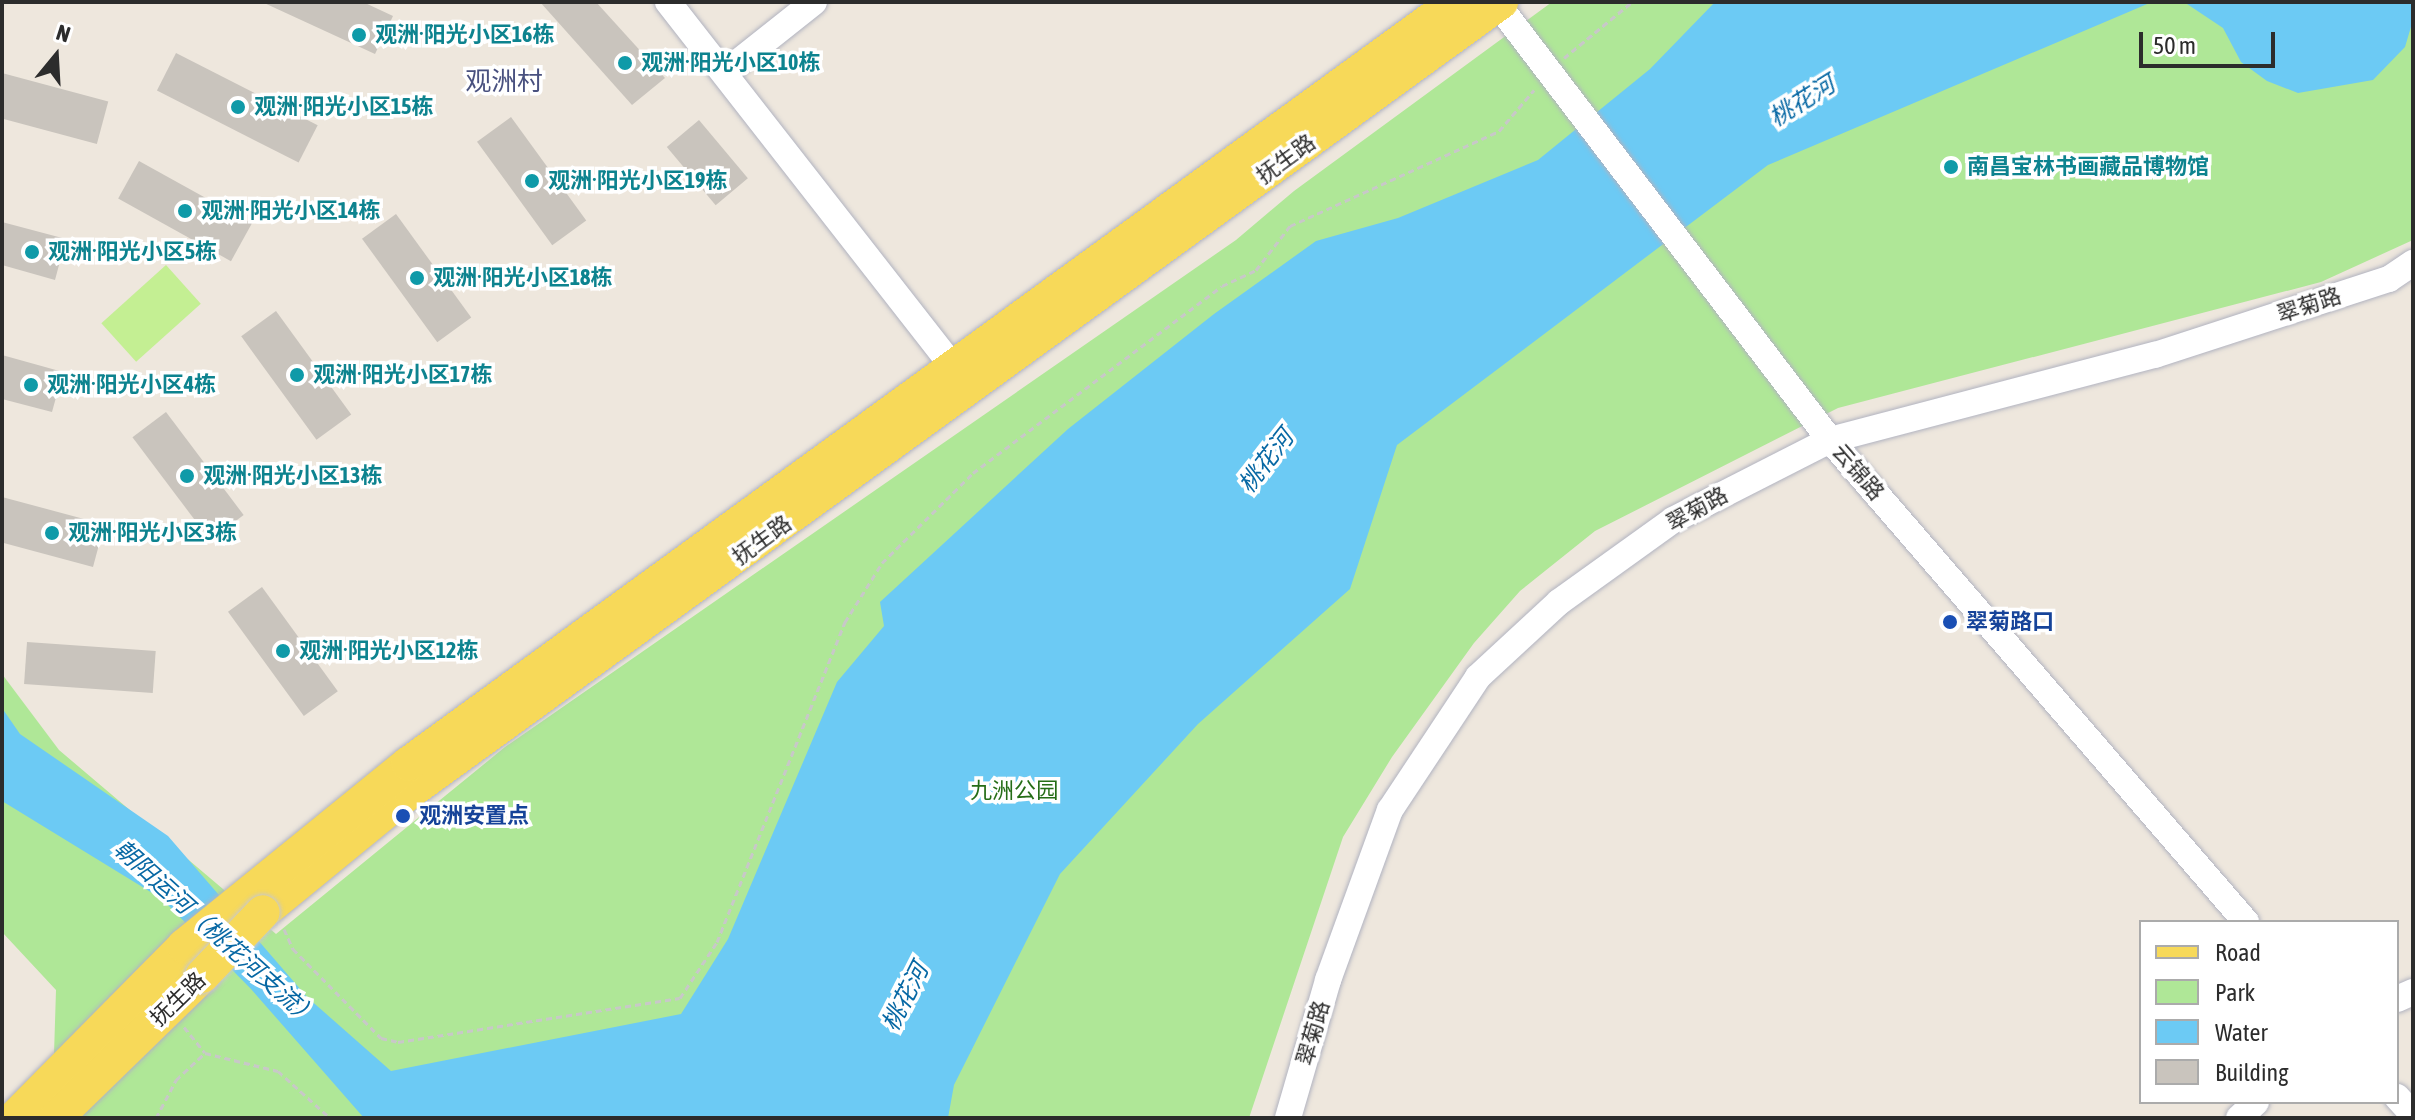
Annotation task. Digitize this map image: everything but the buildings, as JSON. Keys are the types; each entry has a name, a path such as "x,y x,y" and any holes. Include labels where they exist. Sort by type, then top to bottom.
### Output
{"main road":[{"name":"抚生路","path":"962,378 1455,2"},
{"name":"抚生路","path":"25,1115 169,1008 202,976 262,902 408,764 1498,3"},
{"name":"抚生路","path":"25,1115 184,946 262,902"}],"street":[{"path":"668,2 727,71 962,378"},
{"path":"727,71 814,2"},
{"name":"云锦路","path":"1498,3 1548,73 1739,317 1830,440 2244,920"},
{"name":"翠菊路","path":"1288,1118 1328,980 1390,810 1478,677 1559,602 1673,520 1830,440 2155,355 2389,279 2413,263"},
{"path":"2399,1099 2413,1115"},
{"path":"2239,1118 2254,1104"}],"path":[{"path":"262,902 293,949 381,1038 398,1042 680,998 717,942 845,622 882,563 973,473 1222,286 1256,270 1290,226 1499,131 1548,73 1632,2"},
{"path":"169,1008 205,1053 278,1071 330,1118"},
{"path":"156,1118 176,1080 205,1053"}],"green space":[{"name":"九洲公园","path":"1552,2 2413,2 2413,240 2321,282 1838,408 1595,531 1520,591 1474,643 1392,757 1343,837 1249,1118 52,1118 56,990 2,932 2,674 59,750 276,934 505,747 1236,240 1294,191"},
{"path":"166,265 201,304 136,362 101,323"}],"water":[{"path":"1715,2 2152,2 1768,165 1397,445 1350,589 1198,724 1060,874 954,1085 948,1118 364,1118 251,989 162,899 2,801 2,708 20,734 168,836 307,997 391,1071 681,1014 728,939 837,682 884,626 880,602 1068,429 1214,314 1316,241 1398,218 1538,160 1650,69"},
{"path":"2184,2 2413,2 2413,20 2405,47 2373,80 2298,93 2267,81 2241,62 2223,28"}],"place":[{"name":"观洲·阳光小区16栋","path":"359,35"},
{"name":"观洲·阳光小区10栋","path":"625,63"},
{"name":"观洲·阳光小区15栋","path":"238,107"},
{"name":"南昌宝林书画藏品博物馆","path":"1951,167"},
{"name":"观洲·阳光小区19栋","path":"532,181"},
{"name":"观洲·阳光小区14栋","path":"185,211"},
{"name":"观洲·阳光小区5栋","path":"32,252"},
{"name":"观洲·阳光小区18栋","path":"417,278"},
{"name":"观洲·阳光小区17栋","path":"297,375"},
{"name":"观洲·阳光小区4栋","path":"31,385"},
{"name":"观洲·阳光小区13栋","path":"187,476"},
{"name":"观洲·阳光小区3栋","path":"52,533"},
{"name":"翠菊路口","path":"1950,622"},
{"name":"观洲·阳光小区12栋","path":"283,651"},
{"name":"观洲安置点","path":"403,816"}],"district":[{"name":"观洲村","path":"504,82"}],"water label":[{"name":"桃花河","path":"1802,101"},
{"name":"桃花河","path":"1266,461"},
{"name":"朝阳运河（桃花河支流）","path":"216,933"},
{"name":"桃花河","path":"905,997"}]}
